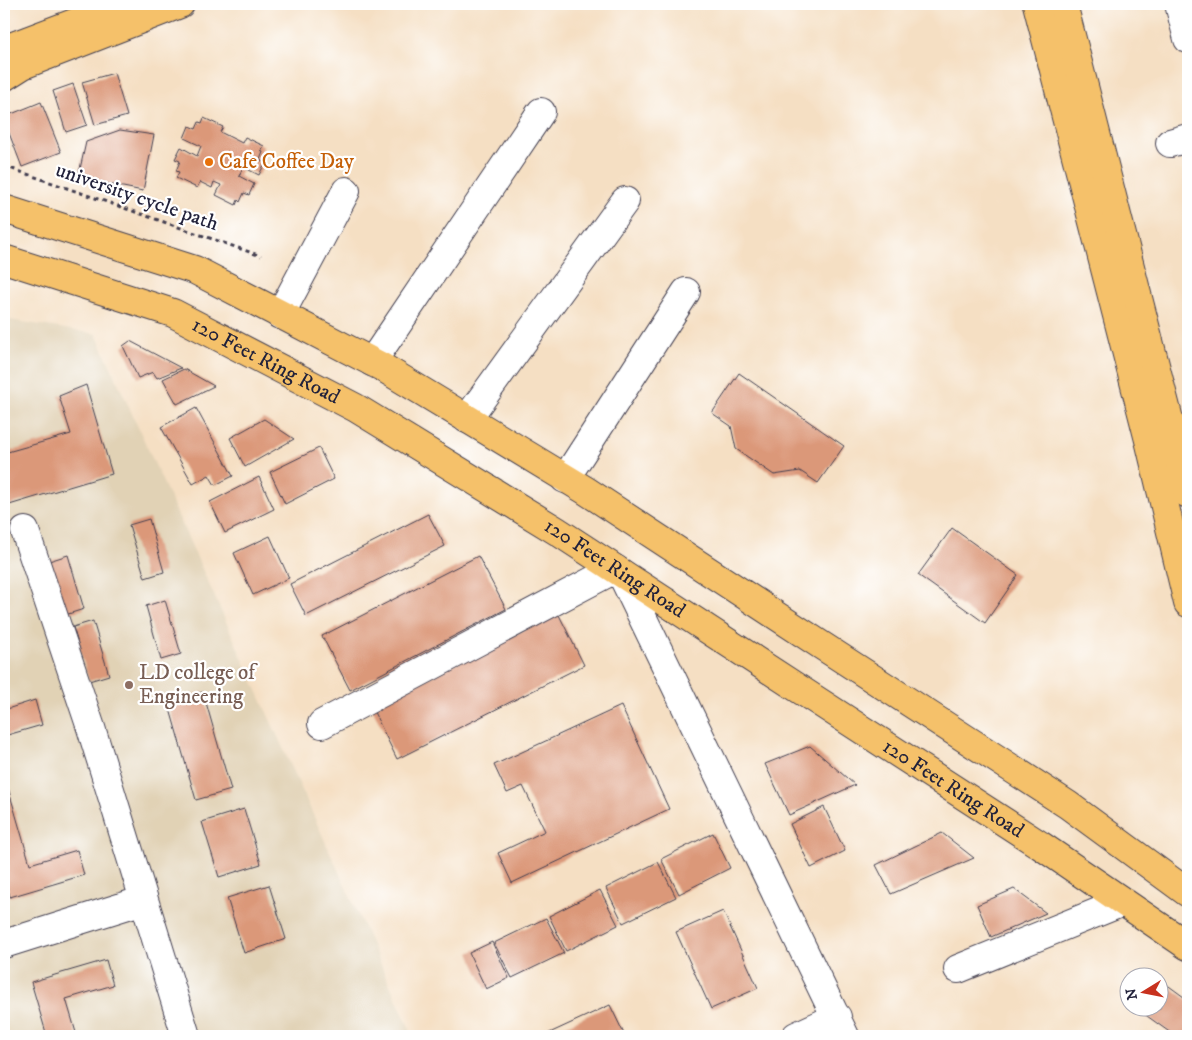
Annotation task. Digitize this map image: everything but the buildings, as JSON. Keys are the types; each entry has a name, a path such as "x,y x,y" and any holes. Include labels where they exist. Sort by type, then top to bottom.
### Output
{"main road":[{"path":"4,52 14,46 124,4"},
{"path":"4,77 23,65 180,4"},
{"path":"1037,4 1150,444 1188,603"},
{"path":"1063,4 1188,494"},
{"path":"4,209 195,270 382,367 566,479 1068,805 1188,893"},
{"name":"120 Feet Ring Road","path":"4,259 173,313 356,408 557,531 1040,845 1188,946"}],"street":[{"path":"1180,4 1188,39"},
{"path":"372,362 541,112"},
{"path":"280,315 346,191"},
{"path":"467,419 625,201"},
{"path":"566,479 686,292"},
{"path":"26,531 91,728 186,1036"},
{"path":"322,724 618,571 841,1027 796,1036"},
{"path":"4,944 144,900"},
{"path":"958,968 1123,902"}],"path":[{"name":"university cycle path","path":"4,166 261,256"}],"shaded area":[{"name":"LD college of Engineering","path":"4,319 96,334 413,1036 4,1036"}],"place":[{"name":"Cafe Coffee Day","path":"209,162"},
{"name":"LD college of Engineering","path":"129,685"}]}
